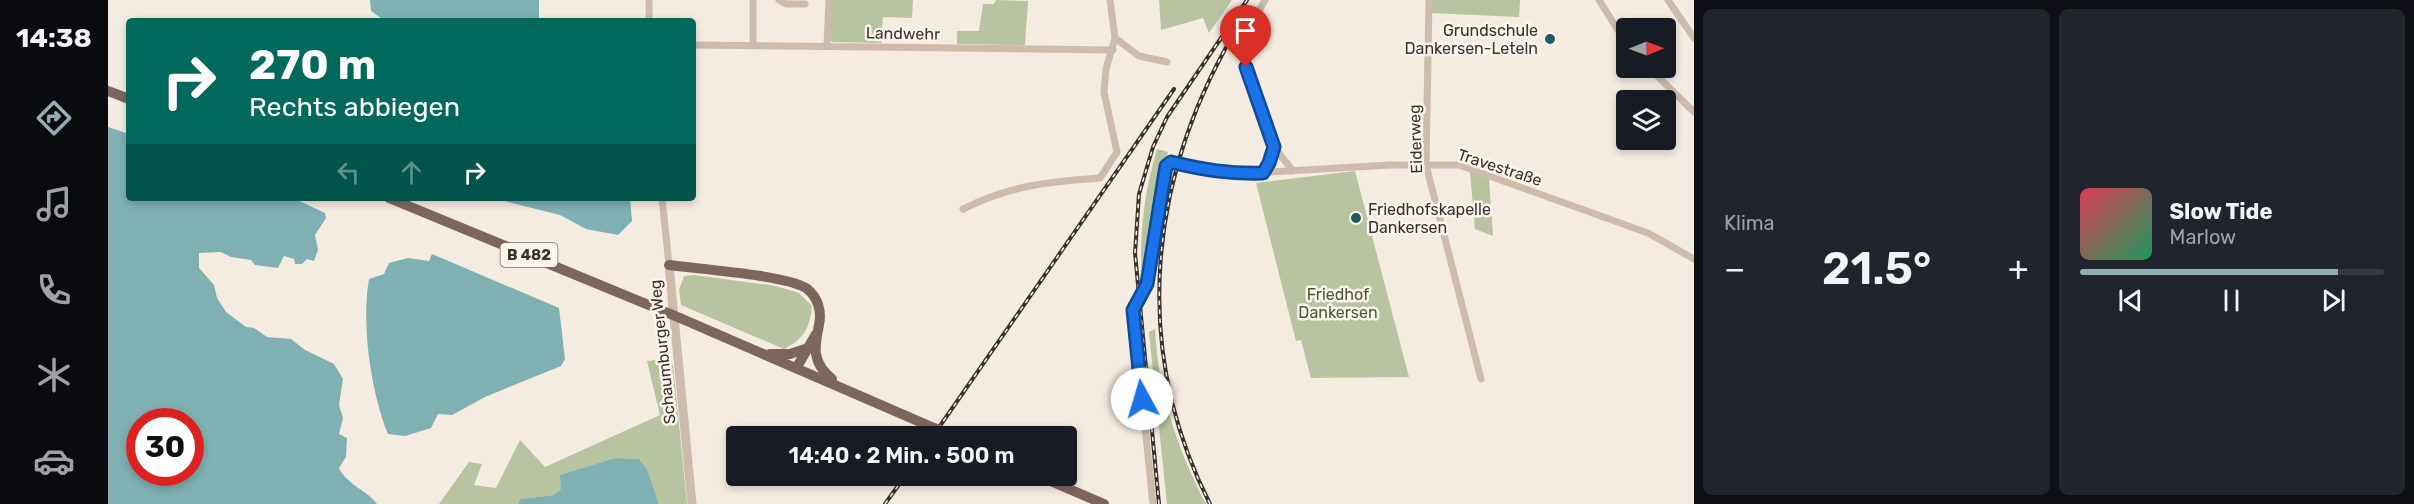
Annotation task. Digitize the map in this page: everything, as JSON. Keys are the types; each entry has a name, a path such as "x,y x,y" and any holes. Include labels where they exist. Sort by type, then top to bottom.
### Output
{"main road":[{"path":"108,91 126,98"},
{"name":"B 482","path":"396,201 766,354 930,426"},
{"path":"669,265 796,283 810,292 817,302 820,319 817,332 801,369"},
{"path":"766,354 790,354 810,348"},
{"path":"810,348 819,366 839,385"},
{"path":"1062,486 1104,504"}],"street":[{"path":"649,0 649,18"},
{"path":"753,0 753,45"},
{"path":"779,0 786,4 805,4"},
{"path":"827,45 829,0"},
{"path":"963,209 1014,188 1100,178 1117,152 1104,92 1106,69 1115,38 1110,0"},
{"path":"1265,0 1240,45 1240,50 1274,147 1293,171"},
{"name":"Eiderweg","path":"1430,0 1426,165 1481,379"},
{"path":"1599,0 1616,27"},
{"path":"1668,0 1694,38"},
{"path":"1115,38 1138,56 1167,62"},
{"name":"Landwehr","path":"696,45 1113,50"},
{"path":"1659,78 1694,112"},
{"path":"1263,173 1274,147"},
{"name":"Travestraße","path":"1153,504 1133,310 1147,284 1166,166 1171,162 1212,172 1263,173 1459,165 1648,233 1694,259"},
{"name":"Schaumburger Weg","path":"662,201 692,504"}],"green space":[{"path":"832,0 913,0 912,18 883,17 881,43 832,42 830,39"},
{"path":"996,0 1028,1 1025,45 957,44 957,31 979,31 983,4 994,4"},
{"path":"1159,0 1232,0 1209,33 1203,18 1161,30"},
{"path":"1431,0 1520,0 1519,17 1430,13"},
{"path":"1157,149 1168,152 1158,184 1142,287 1143,217"},
{"name":"Friedhof Dankersen","path":"1355,171 1409,377 1311,378 1301,340 1296,341 1256,183"},
{"path":"1470,172 1489,178 1493,236 1475,229"},
{"path":"694,275 776,286 799,293 812,306 808,327 797,341 784,349 681,305 679,290 684,276"},
{"path":"1155,329 1160,375 1171,419 1186,462 1206,504 1167,504 1149,332"},
{"path":"666,359 673,365 687,504 659,504 647,469 639,459 616,458 554,495 520,499 518,504 439,504 469,462 482,464 474,485 496,488 520,440 545,467 660,415 647,361"}],"water":[{"path":"370,0 539,0 539,18 381,18 371,11"},
{"path":"108,127 126,133 126,201 299,201 325,213 326,218 315,235 318,250 314,261 307,259 302,264 295,264 294,259 284,256 278,268 255,265 251,260 231,257 221,252 199,253 199,268 214,285 217,298 226,312 246,327 254,328 267,337 291,339 305,350 334,364 343,379 339,405 343,418 339,434 347,438 346,457 339,468 347,479 377,504 108,504"},
{"path":"504,201 630,201 632,221 618,235 586,229 560,215"},
{"path":"432,254 559,308 565,359 561,366 485,397 452,415 438,414 431,428 405,436 388,434 372,378 369,358 366,316 369,279 384,274 389,263 408,258 429,261"},
{"path":"616,458 639,459 647,469 659,504 518,504 520,499 554,495 561,489 560,475"}],"railway":[{"path":"1159,504 1135,253 1139,194 1153,147 1167,117 1247,0"},
{"path":"1210,504 1184,443 1168,382 1160,320 1161,259 1170,197 1186,137 1211,78 1242,20"},
{"path":"940,426 1174,89"},
{"path":"885,504 898,486"}],"place":[{"name":"Grundschule Dankersen-Leteln","path":"1550,39"},
{"name":"Friedhofskapelle Dankersen","path":"1356,218"}],"route":[{"path":"1142,399 1133,310 1146,290 1166,166 1171,162 1212,172 1263,173 1269,163 1274,147 1246,67"}]}
